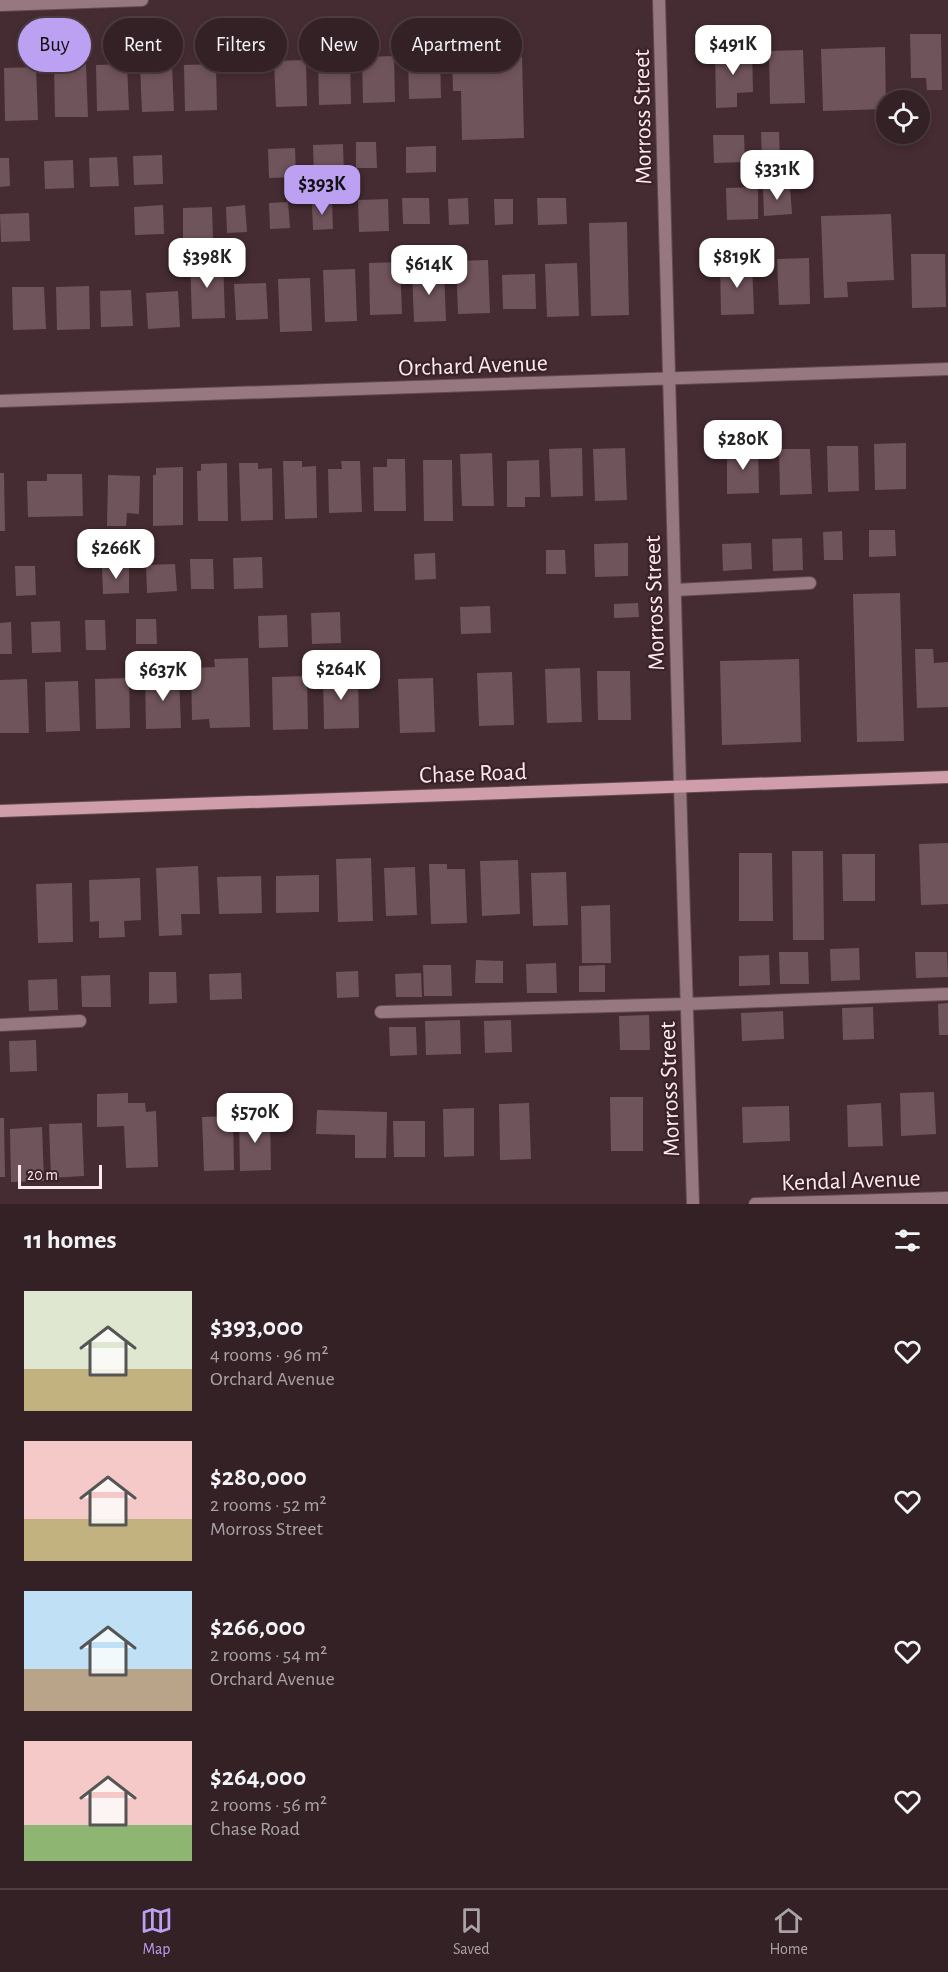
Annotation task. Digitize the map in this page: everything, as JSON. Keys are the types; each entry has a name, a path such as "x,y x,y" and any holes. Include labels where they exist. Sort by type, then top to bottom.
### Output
{"street":[{"path":"0,5 142,0"},
{"name":"Morross Street","path":"660,0 693,1204"},
{"name":"Orchard Avenue","path":"0,401 948,369"},
{"path":"675,590 810,583"},
{"name":"Chase Road","path":"0,811 948,777"},
{"path":"381,1012 687,1004 948,993"},
{"path":"0,1025 80,1021"},
{"name":"Kendal Avenue","path":"755,1204 948,1198"}],"building":[{"path":"910,34 941,34 942,90 927,90 926,78 911,78"},
{"path":"885,47 886,90 876,90 876,109 823,111 821,49"},
{"path":"752,49 753,92 737,93 737,107 716,108 715,50"},
{"path":"803,50 805,103 770,104 769,51"},
{"path":"379,56 391,56 391,72 394,72 395,102 363,103 362,72 379,72"},
{"path":"522,57 524,138 462,140 461,91 453,91 452,72 522,72"},
{"path":"299,60 299,72 306,72 307,106 276,107 274,72 287,72 287,61"},
{"path":"96,65 103,65 103,72 127,72 129,110 97,111"},
{"path":"184,65 195,65 195,72 216,72 217,110 185,111"},
{"path":"4,68 18,68 18,72 36,72 38,120 5,121"},
{"path":"54,72 86,72 88,117 55,117"},
{"path":"140,72 172,72 174,111 142,112"},
{"path":"318,72 350,72 351,104 319,105"},
{"path":"408,72 440,72 441,98 409,99"},
{"path":"761,132 779,132 780,160 762,160"},
{"path":"713,135 744,135 745,162 714,163"},
{"path":"356,142 376,142 377,168 356,168"},
{"path":"343,144 344,176 314,177 313,145"},
{"path":"436,146 436,172 406,173 406,147"},
{"path":"295,148 296,177 269,178 268,149"},
{"path":"162,155 163,184 134,185 133,156"},
{"path":"117,157 119,186 90,187 89,158"},
{"path":"0,158 9,158 10,186 0,187"},
{"path":"73,160 74,188 45,189 44,161"},
{"path":"758,187 758,219 727,220 726,188"},
{"path":"790,187 792,214 764,216 763,188"},
{"path":"402,198 429,198 430,224 403,224"},
{"path":"468,198 469,224 449,225 448,199"},
{"path":"537,198 566,198 567,224 538,225"},
{"path":"388,199 389,231 359,232 358,200"},
{"path":"494,199 513,199 513,224 495,225"},
{"path":"288,202 290,228 270,229 269,203"},
{"path":"332,203 333,229 313,230 312,204"},
{"path":"163,205 164,234 135,235 134,207"},
{"path":"245,205 247,232 227,233 226,207"},
{"path":"212,207 213,238 183,239 183,208"},
{"path":"29,213 30,241 1,242 0,214"},
{"path":"891,214 894,280 847,282 848,297 824,298 821,216"},
{"path":"627,222 629,315 591,316 589,223"},
{"path":"911,254 945,254 946,307 912,308"},
{"path":"809,258 810,304 779,305 777,259"},
{"path":"223,259 225,318 192,319 190,260"},
{"path":"488,260 490,313 458,314 456,261"},
{"path":"400,262 402,314 370,315 369,263"},
{"path":"752,262 754,314 721,315 720,263"},
{"path":"577,263 579,316 547,317 545,264"},
{"path":"355,269 357,321 325,322 323,270"},
{"path":"444,269 446,321 414,322 412,270"},
{"path":"535,274 536,309 503,309 502,275"},
{"path":"310,278 312,331 280,332 278,279"},
{"path":"266,283 268,319 236,320 234,284"},
{"path":"89,286 90,329 57,330 56,287"},
{"path":"12,287 44,287 46,329 13,330"},
{"path":"131,290 133,326 101,327 100,291"},
{"path":"178,291 180,327 148,329 146,293"},
{"path":"906,443 906,489 875,490 874,444"},
{"path":"827,446 858,446 859,491 828,492"},
{"path":"758,447 759,493 727,494 727,448"},
{"path":"582,448 583,496 551,497 549,449"},
{"path":"625,448 627,500 595,501 593,449"},
{"path":"779,449 810,449 812,494 780,495"},
{"path":"492,453 494,506 462,506 460,454"},
{"path":"387,459 405,459 406,511 374,511 373,467 387,467"},
{"path":"423,460 452,460 453,521 424,521"},
{"path":"539,460 540,497 525,497 525,507 507,507 507,461"},
{"path":"283,461 302,461 302,467 316,466 317,518 285,519"},
{"path":"341,461 360,461 362,512 329,513 328,469 342,469"},
{"path":"227,463 228,521 198,521 197,471 201,471 201,464"},
{"path":"239,463 258,463 258,469 272,468 273,520 241,521"},
{"path":"183,467 183,525 153,526 153,475 156,475 156,468"},
{"path":"0,473 4,473 5,531 0,531"},
{"path":"47,474 82,474 83,516 28,517 27,481 47,481"},
{"path":"108,475 140,476 139,514 127,513 126,526 107,526"},
{"path":"869,530 895,530 896,556 869,557"},
{"path":"842,531 843,560 824,560 823,532"},
{"path":"802,538 803,570 773,571 772,539"},
{"path":"628,543 628,576 595,577 594,544"},
{"path":"751,543 752,569 723,571 722,544"},
{"path":"546,550 565,550 566,574 546,574"},
{"path":"435,553 436,579 415,580 414,554"},
{"path":"262,557 263,588 234,589 233,558"},
{"path":"190,559 213,559 214,589 191,589"},
{"path":"175,564 177,591 147,593 146,565"},
{"path":"15,566 35,566 36,595 16,596"},
{"path":"102,566 129,566 129,593 103,594"},
{"path":"900,593 904,741 857,742 853,594"},
{"path":"638,603 639,617 614,618 614,604"},
{"path":"490,606 491,633 461,634 460,607"},
{"path":"340,612 341,643 312,644 311,613"},
{"path":"287,615 288,647 259,648 258,616"},
{"path":"136,619 156,619 157,644 136,644"},
{"path":"85,620 105,620 106,650 86,650"},
{"path":"60,621 61,652 32,653 31,622"},
{"path":"11,622 12,654 0,654 0,623"},
{"path":"915,649 933,649 934,663 948,662 948,707 917,708"},
{"path":"248,658 250,727 210,728 209,719 192,720 191,668 215,667 214,659"},
{"path":"799,659 801,742 722,745 720,661"},
{"path":"580,668 582,722 547,723 545,669"},
{"path":"597,671 630,671 631,720 598,720"},
{"path":"512,672 514,725 479,726 477,673"},
{"path":"358,674 359,728 324,729 323,675"},
{"path":"179,675 181,728 146,729 145,676"},
{"path":"307,676 308,729 273,730 272,677"},
{"path":"129,678 130,728 96,729 95,679"},
{"path":"433,678 435,732 400,733 398,679"},
{"path":"27,679 29,733 0,733 0,680"},
{"path":"78,681 80,731 46,732 45,682"},
{"path":"948,843 948,904 921,905 919,844"},
{"path":"792,851 823,851 824,940 793,940"},
{"path":"739,853 772,853 773,921 739,921"},
{"path":"842,854 875,854 875,901 843,901"},
{"path":"371,858 373,921 338,922 336,859"},
{"path":"518,860 520,914 482,916 480,861"},
{"path":"429,864 447,864 447,869 465,869 467,923 431,924"},
{"path":"198,866 200,914 181,914 182,935 159,936 156,868"},
{"path":"415,867 417,915 386,916 384,868"},
{"path":"566,872 568,925 533,926 531,873"},
{"path":"319,875 319,912 276,913 276,876"},
{"path":"261,876 262,913 219,914 217,877"},
{"path":"140,878 141,920 124,921 125,937 99,938 99,921 90,922 89,880"},
{"path":"72,883 73,942 38,943 36,884"},
{"path":"610,905 611,963 582,963 581,906"},
{"path":"859,948 860,980 831,981 830,949"},
{"path":"779,952 808,952 809,984 780,984"},
{"path":"915,952 947,952 948,977 916,978"},
{"path":"769,955 770,985 739,986 739,956"},
{"path":"476,960 503,961 503,983 475,983"},
{"path":"556,963 557,993 527,993 526,964"},
{"path":"423,965 451,965 452,996 424,996"},
{"path":"605,965 605,992 579,992 579,966"},
{"path":"358,971 359,997 337,998 336,972"},
{"path":"149,972 176,972 177,1003 149,1004"},
{"path":"241,973 242,999 210,1000 209,974"},
{"path":"421,973 422,997 396,997 395,974"},
{"path":"110,975 111,1007 82,1007 81,976"},
{"path":"57,979 58,1010 29,1011 28,980"},
{"path":"948,1003 948,1035 939,1035 938,1004"},
{"path":"873,1007 874,1039 843,1040 842,1008"},
{"path":"783,1011 784,1039 742,1041 741,1013"},
{"path":"649,1015 650,1050 620,1050 619,1016"},
{"path":"460,1020 461,1054 426,1055 425,1021"},
{"path":"511,1020 512,1052 485,1053 484,1021"},
{"path":"389,1027 416,1027 417,1055 390,1056"},
{"path":"36,1040 37,1071 10,1072 9,1041"},
{"path":"934,1092 936,1134 901,1136 900,1093"},
{"path":"128,1093 128,1103 145,1103 146,1112 156,1111 158,1167 126,1168 124,1126 97,1127 97,1094"},
{"path":"610,1097 643,1097 643,1151 611,1151"},
{"path":"529,1103 531,1159 500,1160 499,1104"},
{"path":"881,1103 883,1146 848,1147 847,1105"},
{"path":"789,1106 790,1141 743,1143 742,1107"},
{"path":"474,1108 474,1156 444,1157 443,1109"},
{"path":"317,1110 387,1112 386,1158 355,1158 355,1135 316,1134"},
{"path":"233,1116 234,1170 204,1171 202,1117"},
{"path":"270,1116 271,1170 240,1171 239,1117"},
{"path":"0,1118 4,1118 5,1177 0,1177"},
{"path":"393,1121 425,1121 425,1157 394,1157"},
{"path":"82,1123 84,1176 51,1178 49,1124"},
{"path":"42,1127 44,1181 11,1182 10,1129"}]}
